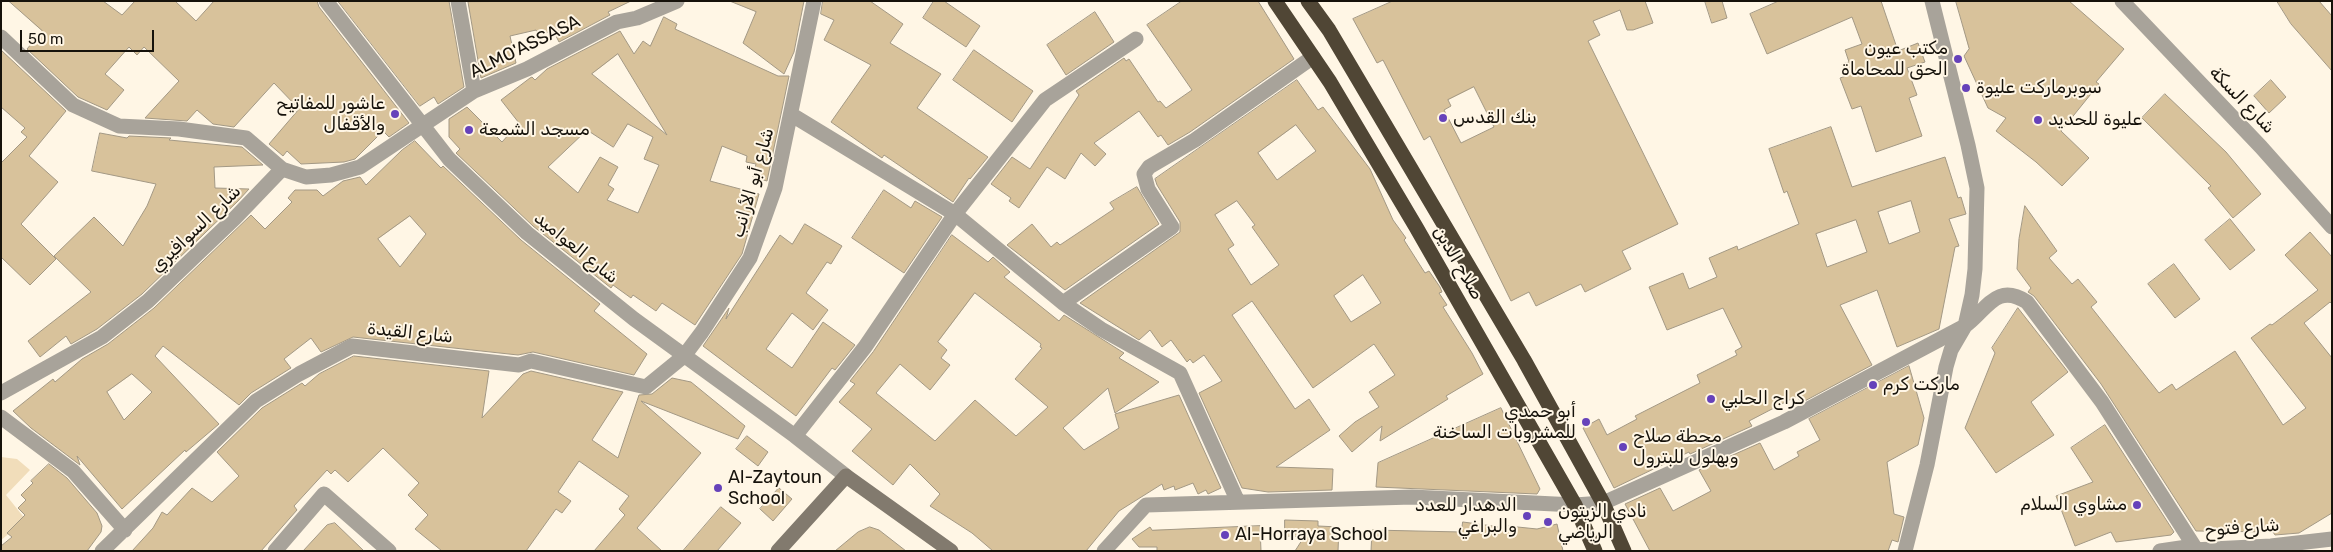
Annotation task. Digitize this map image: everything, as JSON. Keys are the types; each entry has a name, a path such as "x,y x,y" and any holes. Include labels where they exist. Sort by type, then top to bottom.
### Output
{"highway":[{"name":"صلاح الدين","path":"1276,1 1330,82 1416,227 1575,505 1595,551"},
{"name":"صلاح الدين","path":"1308,1 1329,30 1524,360 1603,502 1624,551"}],"main road":[{"path":"778,551 846,476 951,551"}],"street":[{"name":"شارع العواميد","path":"326,1 449,159 527,233 634,319 796,436 846,476"},
{"path":"458,1 474,91"},
{"name":"ALMO'ASSASA","path":"422,126 474,91 527,69 616,22 637,18 678,1"},
{"name":"شارع أبو الأرانب","path":"684,356 702,332 750,258 775,188 792,115 814,1"},
{"path":"1905,551 1921,492 1946,367 1951,350 1965,326 1975,269 1977,188 1932,1"},
{"name":"شارع السكة","path":"2122,1 2261,147 2332,226"},
{"path":"1,37 73,105 86,112 118,126 179,129 246,138 282,169 306,177 331,175 360,167 422,126"},
{"path":"796,436 864,347 955,214 1046,100 1136,39"},
{"path":"1063,303 1172,227 1148,189 1144,174 1149,167 1195,140 1312,57"},
{"path":"792,115 955,214 1063,303 1101,330 1180,373 1238,502"},
{"name":"شارع السوافيري","path":"1,393 102,337 148,301 235,218 282,169"},
{"path":"1104,551 1146,505 1412,498 1575,505 1603,502 1784,422 1965,326 1997,297 2009,295 2027,302 2102,402 2193,548"},
{"name":"شارع القيدة","path":"102,551 256,401 299,374 352,346 519,365 531,361 646,388 684,356"},
{"path":"1,417 73,471 125,530"},
{"path":"275,551 324,494 389,551"},
{"name":"شارع فتوح","path":"2160,551 2193,548 2193,550 2271,546 2332,539"}],"shaded area":[{"path":"1,457 17,459 30,470 6,495 26,520 1,540"}],"building":[{"path":"9,1 103,1 122,15 135,1 175,1 196,21 214,1 317,1 319,7 409,123 389,137 383,131 355,159 344,162 301,164 287,151 283,156 269,144 299,109 274,83 234,127 213,124 197,110 187,121 145,118 179,81 144,47 137,55 129,47 105,74 124,90 107,110 78,97 27,49 42,31"},
{"path":"338,1 449,1 464,87 438,104 434,97 420,106"},
{"path":"631,1 608,12 610,15 559,42 553,30 539,36 536,30 510,36 516,63 481,78 468,2"},
{"path":"730,1 804,1 794,52 784,74 743,43 756,12"},
{"path":"823,1 870,1 903,24 890,43 941,74 917,108 988,157 969,178 953,202 884,155 882,158 831,122 871,65 824,40 834,20 821,14"},
{"path":"934,1 944,1 980,26 966,47 923,18"},
{"path":"1182,1 1258,1 1294,59 1190,132 1168,145 1161,135 1158,137 1139,111 1094,143 1106,154 1095,166 1081,153 1065,179 1047,167 1019,208 1009,201 1011,198 991,184 1012,157 1030,169 1079,95 1076,91 1124,58 1126,61 1129,59 1158,102 1160,101 1166,108 1192,90 1147,25"},
{"path":"1393,1 1645,1 1653,23 1633,30 1627,30 1620,10 1593,21 1600,35 1588,41 1678,224 1622,251 1631,269 1585,292 1581,284 1536,306 1529,292 1511,301 1430,136 1424,140 1383,60 1377,63 1353,19","holes":["1474,87 1494,127 1461,143 1444,110 1451,106 1448,100"]},
{"path":"1705,1 1722,1 1727,18 1712,23"},
{"path":"1779,1 1881,1 1898,51 1918,43 1925,62 1907,68 1917,95 1909,98 1922,136 1876,152 1861,106 1852,109 1840,78 1846,76 1842,64 1849,62 1845,50 1862,44 1852,17 1767,54 1750,14"},
{"path":"1956,1 2069,1 2124,49 2096,82 2099,84 2061,131 2089,158 2062,186 2036,162 1996,131 2006,118 1988,108 1964,56 1969,49"},
{"path":"2277,1 2319,1 2332,16 2332,71 2291,24"},
{"path":"1095,12 1114,42 1066,75 1047,45"},
{"path":"664,17 677,24 675,29 778,76 789,76 767,181 753,177 756,164 746,162 747,156 722,146 710,181 759,194 742,254 695,325 662,303 656,311 633,295 631,298 613,285 611,288 533,226 456,153 460,149 449,137 449,119 467,107 502,142 519,123 501,100 530,78 532,77 535,80 547,69 620,31 634,54 643,41 650,46","holes":["618,54 667,135 592,74","628,124 653,137 644,159 659,165 638,213 607,200 614,189 608,185 618,167 600,157 578,193 548,167 587,130 613,147"]},
{"path":"1,50 66,111 29,156 58,182 21,224 56,259 30,285 1,257 1,163 27,137 21,132 25,128 1,107"},
{"path":"974,50 1033,91 1012,122 953,80"},
{"path":"1297,80 1318,110 1323,107 1370,169 1393,220 1406,238 1404,240 1425,273 1429,271 1440,287 1442,292 1439,293 1447,305 1443,307 1483,374 1446,396 1448,399 1380,441 1382,426 1352,452 1339,436 1355,422 1379,407 1369,392 1395,375 1374,344 1313,388 1252,301 1232,315 1295,409 1309,399 1330,430 1276,467 1333,469 1332,490 1268,492 1242,488 1199,393 1222,381 1204,355 1193,363 1190,359 1187,362 1171,340 1162,347 1150,330 1139,340 1080,303 1180,232 1180,222 1155,179","holes":["1296,125 1316,151 1277,180 1258,153","1237,201 1255,225 1252,227 1279,265 1251,285 1228,249 1234,245 1215,215","1363,275 1381,303 1351,322 1334,296"]},
{"path":"2271,80 2286,97 2269,113 2254,96"},
{"path":"2165,94 2226,152 2261,194 2233,218 2208,188 2211,186 2142,118"},
{"path":"1831,127 1852,187 1945,157 1958,198 1961,197 1966,214 1949,219 1959,246 1955,247 1939,329 1897,347 1877,290 1840,305 1872,365 1801,403 1797,396 1749,421 1752,426 1690,454 1689,452 1614,488 1583,428 1599,419 1607,435 1637,419 1635,416 1700,383 1697,375 1737,355 1735,351 1742,347 1723,308 1667,330 1649,287 1683,273 1689,289 1717,277 1709,258 1737,246 1738,250 1799,224 1787,191 1784,193 1769,149","holes":["1911,201 1920,232 1889,244 1878,212","1856,220 1867,252 1827,267 1816,234"]},
{"path":"100,133 127,138 129,136 171,138 169,140 242,147 263,165 214,167 215,188 249,189 142,294 97,329 71,344 66,336 40,357 28,341 91,292 54,256 94,217 123,246 147,206 156,184 92,171"},
{"path":"415,141 441,168 443,166 521,240 600,304 594,311 647,354 634,375 533,352 518,355 353,337 321,352 311,338 284,359 291,368 251,393 239,405 163,346 155,356 219,424 186,452 185,450 122,509 77,456 80,465 31,428 13,411 53,379 55,382 82,359 108,344 154,308 251,215 265,229 292,202 288,198 295,190 317,190 323,196 343,181 360,177 366,185 402,150","holes":["410,216 426,234 400,267 378,239","132,374 152,392 124,420 107,392"]},
{"path":"1137,187 1159,224 1065,290 1007,245 1032,224 1051,247 1057,242 1060,245 1114,209 1110,203"},
{"path":"884,190 911,208 915,201 942,217 904,273 852,238"},
{"path":"2025,206 2057,251 2049,258 2072,284 2078,279 2097,302 2091,307 2159,393 2172,384 2176,390 2235,351 2283,425 2306,408 2251,338 2270,324 2272,325 2318,290 2285,255 2310,232 2332,257 2332,304 2330,302 2304,323 2332,358 2332,513 2299,533 2275,535 2273,532 2196,531 2101,384 2034,296 2028,292 2031,288 2017,269 2019,239"},
{"path":"2230,219 2255,250 2230,270 2205,240"},
{"path":"805,224 842,246 831,264 827,262 806,293 828,310 813,330 792,313 766,349 792,368 823,322 855,345 835,370 832,368 796,416 703,346 729,308 726,319 780,235 792,244"},
{"path":"952,235 988,262 993,257 1010,272 1004,277 1059,321 1064,315 1124,353 1119,358 1159,382 1115,413 1108,388 1063,428 1084,450 1119,428 1115,414 1179,395 1221,488 1208,494 1206,490 1198,494 1193,483 1175,490 1174,486 1164,490 1162,484 1119,511 1086,551 993,551 972,533 930,506 940,494 910,464 893,485 852,451 872,429 839,402 855,384 850,381 873,352","holes":["975,293 1041,344 1040,347 1042,348 1015,379 1048,407 1016,436 975,400 935,441 876,393 900,364 930,390 950,365 941,358 947,350 938,342"]},
{"path":"2174,264 2200,299 2175,318 2148,284"},
{"path":"2018,308 2068,372 2031,402 2054,435 1996,473 1965,428 1995,353 1992,348"},
{"path":"354,356 489,371 482,418 523,374 531,371 623,392 592,440 618,458 639,395 652,394 672,378 691,382 745,426 738,439 641,401 701,453 637,528 662,551 594,551 625,515 619,509 629,496 579,461 558,492 571,501 562,513 556,509 526,551 442,551 415,529 428,515 408,495 419,483 383,448 348,482 335,470 331,474 327,470 294,506 297,510 261,551 132,551 153,528 162,512 167,515 192,488 212,502 239,476 217,452 262,408 302,383 305,386 319,374"},
{"path":"1909,366 1924,418 1918,445 1887,462 1894,514 1904,517 1898,542 1892,540 1888,551 1650,551 1625,504 1660,488 1673,511 1711,491 1699,470 1760,443 1774,470 1799,456 1797,452 1820,440 1809,419"},
{"path":"1501,408 1540,489 1537,494 1376,487 1378,463"},
{"path":"2105,425 2174,532 2171,535 2116,542 2111,532 2075,546 2056,496 2093,482 2071,448"},
{"path":"747,436 768,452 758,466 736,449"},
{"path":"49,464 67,478 97,513 102,526 101,532 87,551 1,551 1,546 12,537 7,533 25,515 18,508 26,500 21,495 33,483 31,481"},
{"path":"779,488 792,499 773,521 760,509"},
{"path":"721,507 741,523 717,551 683,551"},
{"path":"1285,520 1318,521 1318,526 1339,527 1338,551 1295,551 1304,537 1285,536"},
{"path":"1463,522 1507,528 1508,526 1537,529 1557,524 1563,551 1371,551 1372,530 1461,532"},
{"path":"335,523 364,551 303,551 327,525"},
{"path":"1260,526 1261,551 1157,551 1157,547 1139,547 1132,539 1150,527 1152,530"},
{"path":"870,527 879,530 906,551 835,551 858,532"}],"place":[{"name":"مكتب عيون الحق للمحاماة","path":"1958,59"},
{"name":"سوبرماركت عليوة","path":"1966,88"},
{"name":"عاشور للمفاتيح والأقفال","path":"395,114"},
{"name":"بنك القدس","path":"1443,118"},
{"name":"عليوة للحديد","path":"2038,120"},
{"name":"مسجد الشمعة","path":"469,130"},
{"name":"ماركت كرم","path":"1873,385"},
{"name":"كراج الحلبي","path":"1711,399"},
{"name":"أبو حمدي للمشروبات الساخنة","path":"1586,422"},
{"name":"محطة صلاح وبهلول للبترول","path":"1623,447"},
{"name":"Al-Zaytoun School","path":"718,488"},
{"name":"مشاوي السلام","path":"2137,505"},
{"name":"الدهدار للعدد والبراغي","path":"1527,516"},
{"name":"نادي الزيتون الرياضي","path":"1548,522"},
{"name":"Al-Horraya School","path":"1225,535"}]}
